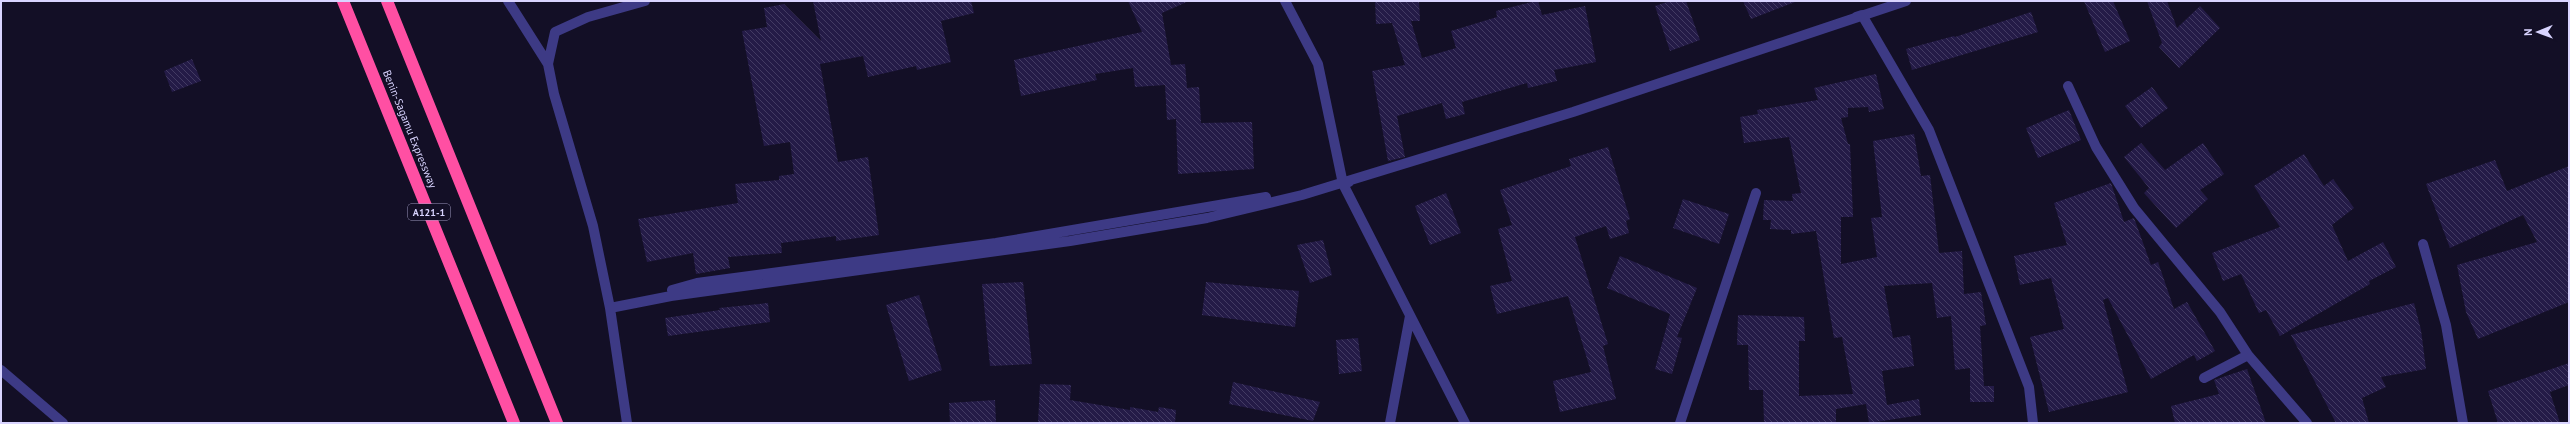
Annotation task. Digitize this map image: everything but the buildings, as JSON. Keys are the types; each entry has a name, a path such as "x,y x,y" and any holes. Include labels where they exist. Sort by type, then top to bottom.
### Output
{"highway":[{"name":"Benin-Sagamu Expressway","path":"343,1 514,423"},
{"path":"387,1 557,423"}],"street":[{"path":"508,1 548,64 554,94 593,226 610,308 627,423"},
{"path":"1285,1 1318,64 1343,184 1465,423"},
{"path":"610,308 697,283 996,243 1343,184 1906,1"},
{"path":"548,64 555,32 588,17 639,2"},
{"path":"1862,15 1929,130 2029,387 2033,423"},
{"path":"2068,86 2096,147 2134,208 2220,312 2248,355 2307,423"},
{"path":"1680,423 1756,193"},
{"path":"2423,244 2446,325 2463,423"},
{"path":"1390,423 1410,316"},
{"path":"2204,378 2248,355"},
{"path":"1,370 63,423"}]}
